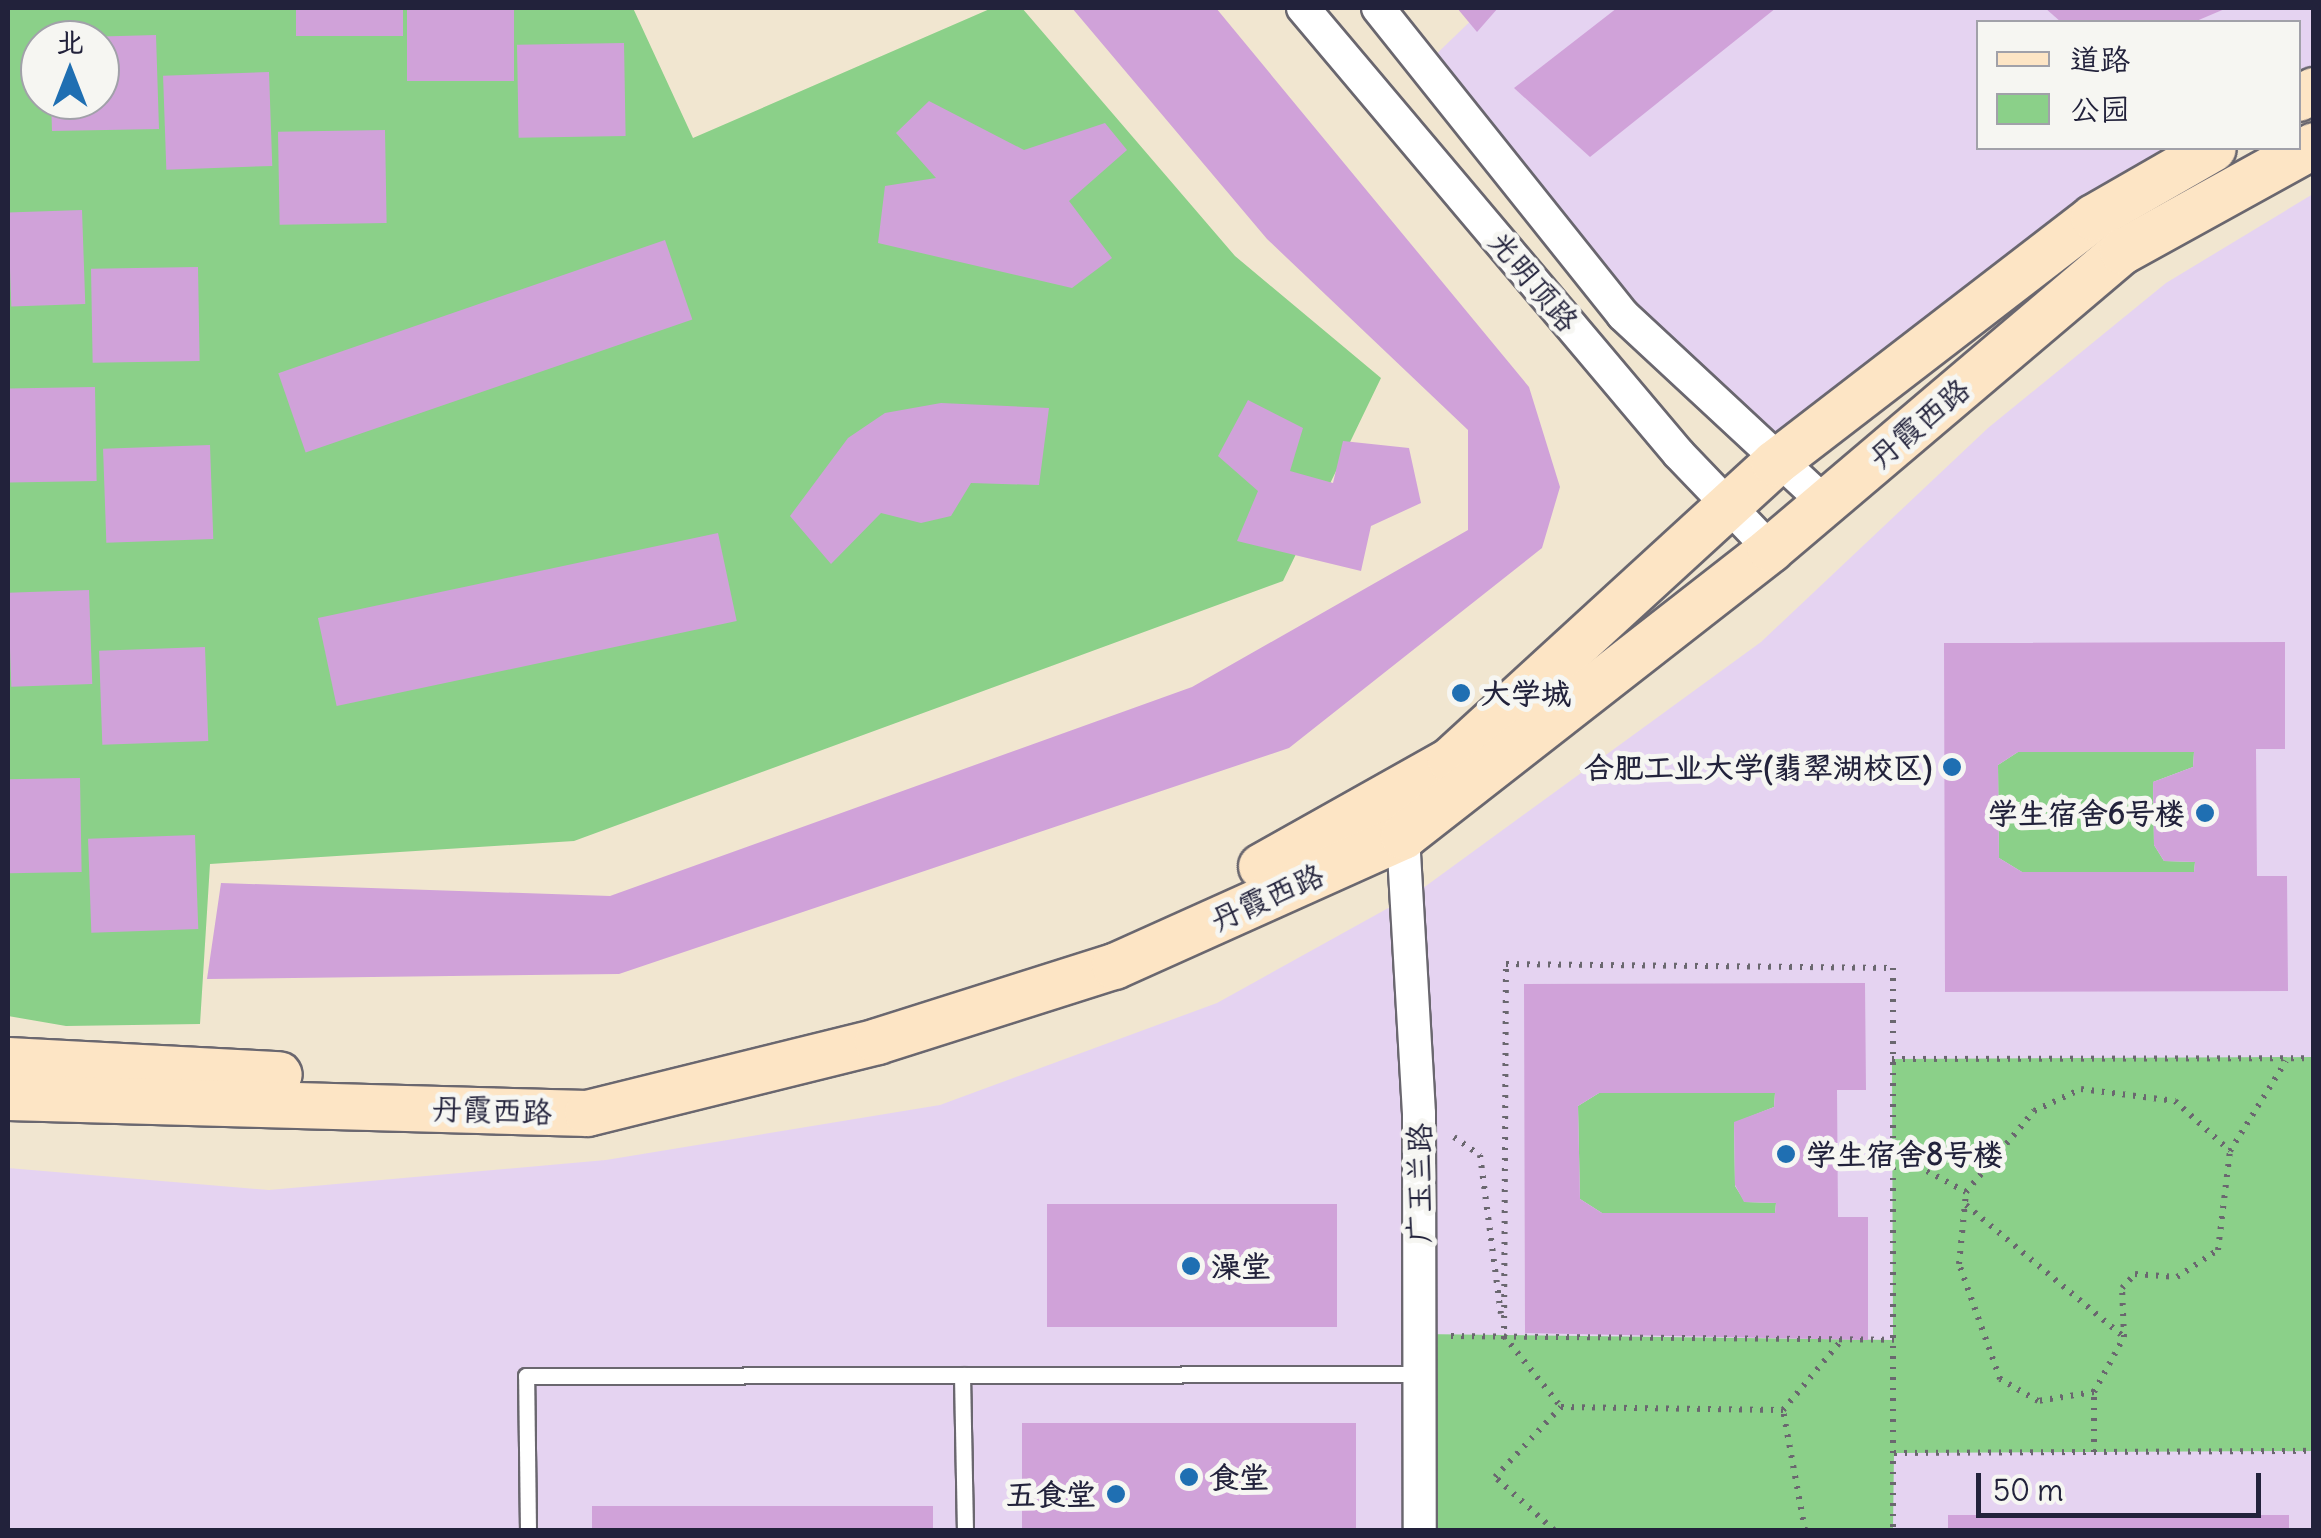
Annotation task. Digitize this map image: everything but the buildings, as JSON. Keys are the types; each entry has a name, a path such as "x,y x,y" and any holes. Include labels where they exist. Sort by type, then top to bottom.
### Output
{"main road":[{"name":"丹霞西路","path":"8,1097 587,1113 877,1040 1114,966 1403,836 1770,549 2122,251 2314,145"},
{"name":"丹霞西路","path":"8,1060 557,1088 850,1020 1069,951 1316,842 1450,760 1733,506 1774,464 2093,217 2210,150"}],"street":[{"name":"光明顶路","path":"1303,8 1679,454 1733,506 1770,549"},
{"name":"光明顶路","path":"1378,8 1623,315 1774,464 1825,503"},
{"name":"广玉兰路","path":"1403,836 1420,1114 1420,1530"}],"lane":[{"path":"528,1530 526,1376 1422,1374"},
{"path":"962,1375 965,1530"}],"path":[{"path":"2314,323 2314,611"},
{"path":"1504,1339 1506,964 1893,968 1890,1152 1895,1340 1894,1530"},
{"path":"1892,1060 2314,1058"},
{"path":"2094,1452 2094,1392 2124,1337 2122,1288 2135,1274 2177,1277 2218,1250 2230,1152 2286,1061"},
{"path":"2094,1392 2038,1401 2000,1379 1959,1264 1966,1192 2034,1110 2082,1089 2174,1101 2230,1152"},
{"path":"1420,1114 1480,1155 1504,1339 1561,1407"},
{"path":"1890,1152 1966,1192"},
{"path":"1964,1204 2124,1337"},
{"path":"1418,1334 1504,1339 1895,1340"},
{"path":"1783,1410 1841,1340"},
{"path":"1554,1530 1495,1476 1561,1407 1783,1410"},
{"path":"1783,1410 1805,1530"},
{"path":"1894,1453 2314,1451"}],"shaded area":[{"path":"1484,8 2313,8 2313,90 2301,97 2301,20 1976,20 1976,150 2210,150 1774,463 1424,66"},
{"name":"合肥工业大学(翡翠湖校区)","path":"2313,194 2313,1530 8,1530 8,1168 269,1190 606,1160 940,1105 1217,1003 1419,891 1761,642 1988,428 2166,283"}],"green space":[{"path":"8,8 633,8 693,138 992,8 1022,8 1235,256 1381,378 1283,581 574,841 210,864 200,1024 66,1026 8,1016"},
{"path":"2018,752 2194,752 2193,767 2153,782 2154,845 2164,861 2195,862 2194,872 2022,872 1999,858 1998,765"},
{"path":"2313,1057 2313,1451 1894,1453 1893,1530 1420,1530 1418,1334 1893,1340 1892,1059"},
{"path":"1599,1093 1775,1093 1774,1107 1734,1123 1735,1186 1745,1202 1776,1203 1775,1213 1602,1213 1580,1199 1578,1106"}],"place":[{"name":"大学城","path":"1461,693"},
{"name":"合肥工业大学(翡翠湖校区)","path":"1952,767"},
{"name":"学生宿舍6号楼","path":"2205,813"},
{"name":"学生宿舍8号楼","path":"1786,1154"},
{"name":"澡堂","path":"1191,1266"},
{"name":"食堂","path":"1189,1477"},
{"name":"五食堂","path":"1116,1494"}]}
